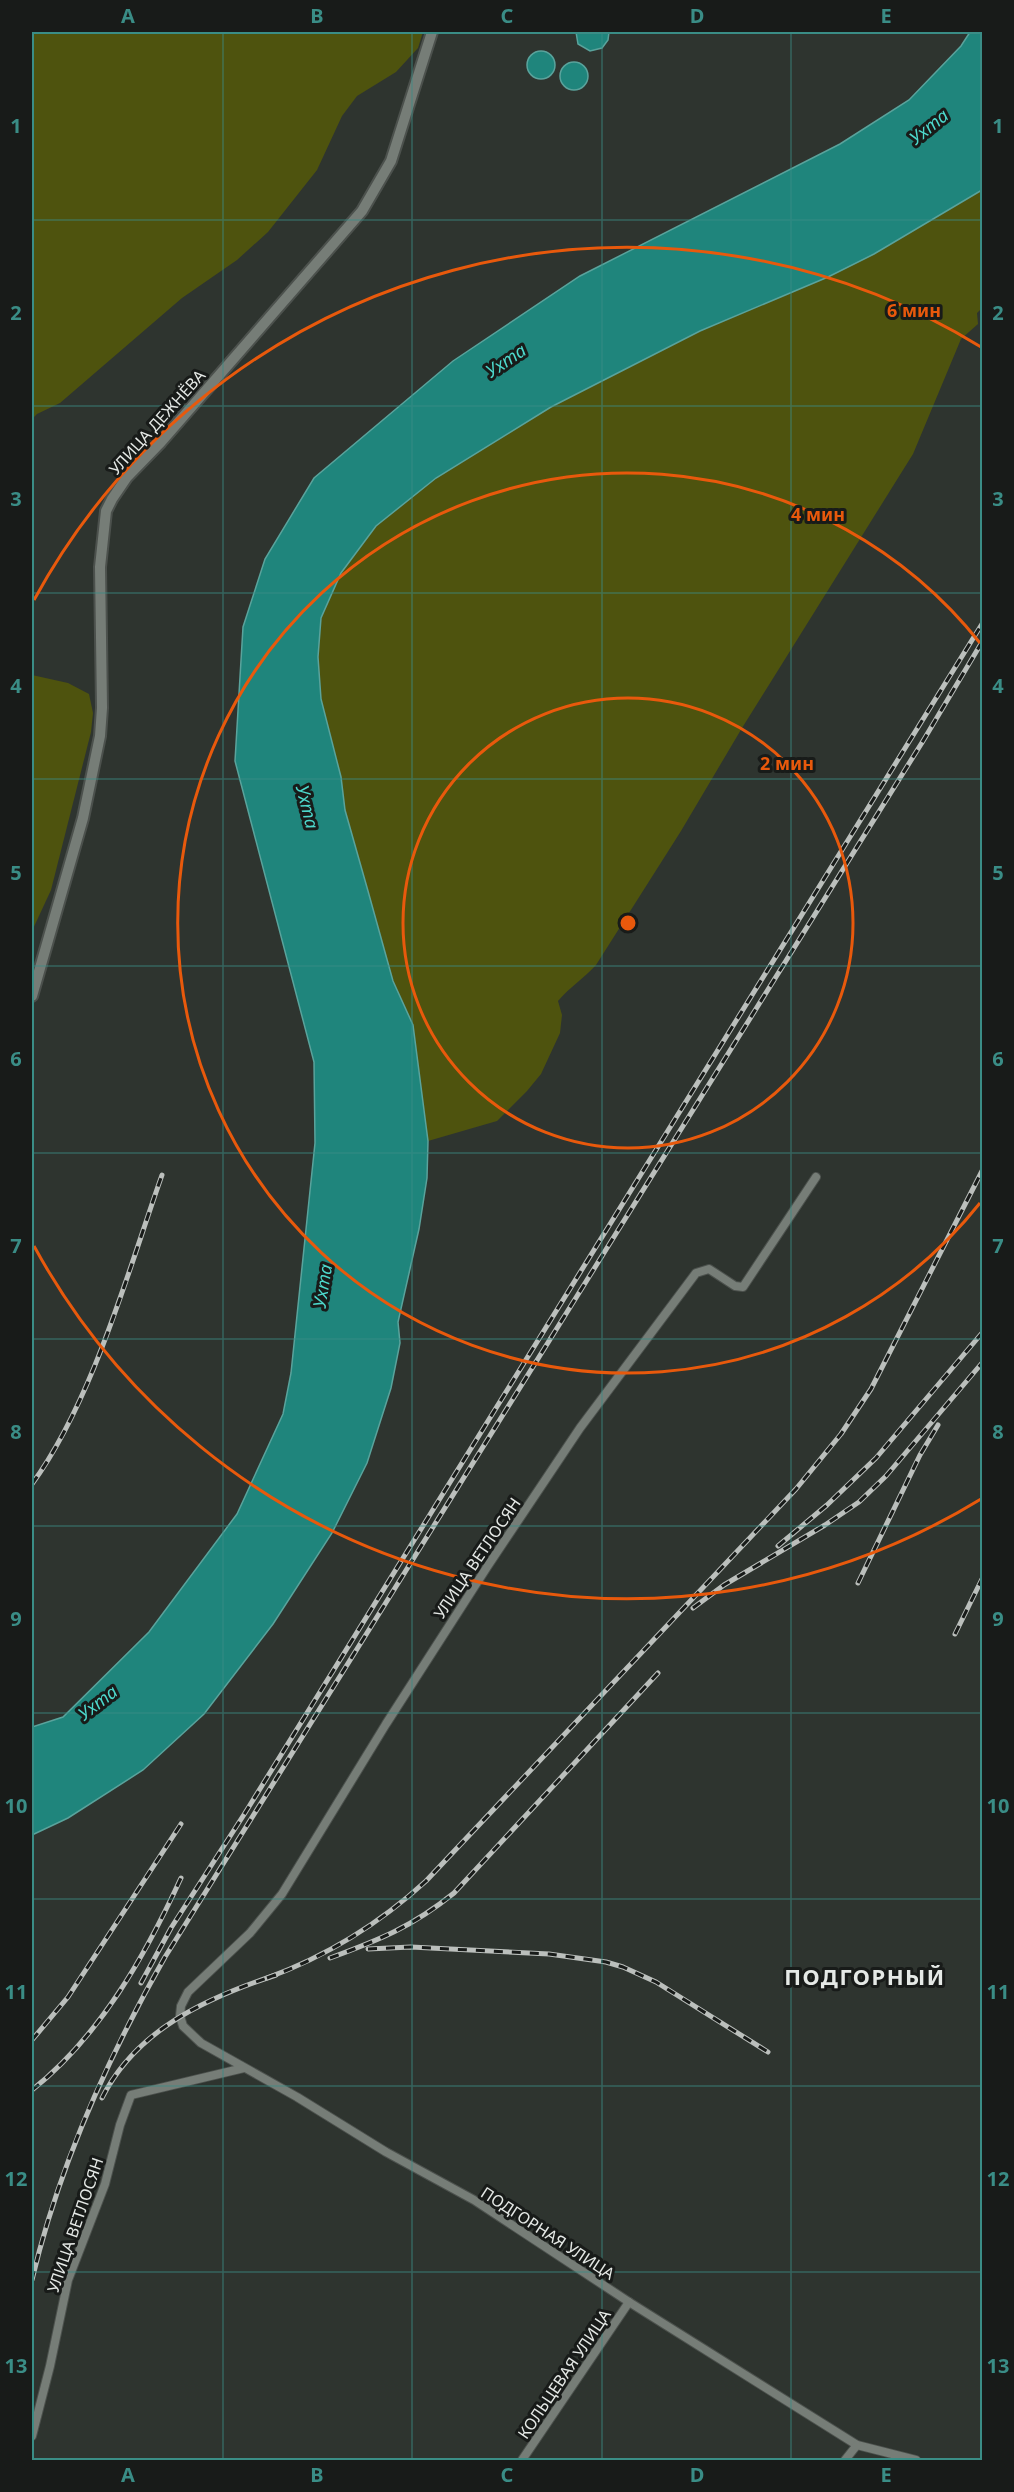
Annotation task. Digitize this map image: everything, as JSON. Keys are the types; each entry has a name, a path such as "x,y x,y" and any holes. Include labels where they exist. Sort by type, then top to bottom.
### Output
{"street":[{"name":"УЛИЦА ДЕЖНЁВА","path":"32,996 83,818 100,736 102,708 100,567 106,511 127,477 161,442 362,211 391,161 432,32"},
{"name":"УЛИЦА ВЕТЛОСЯН","path":"180,2010 188,1992 250,1933 282,1894 386,1724 493,1557 580,1428 696,1273 709,1269 735,1286 743,1287 816,1177"},
{"name":"ПОДГОРНАЯ УЛИЦА","path":"180,2010 183,2026 201,2043 297,2097 386,2152 474,2200 629,2302 857,2445 916,2460"},
{"name":"УЛИЦА ВЕТЛОСЯН","path":"32,2436 68,2280 105,2184 120,2125 131,2094 244,2068"},
{"name":"КОЛЬЦЕВАЯ УЛИЦА","path":"522,2460 629,2302"},
{"path":"845,2460 857,2445"}],"green space":[{"path":"32,32 423,32 418,48 396,72 357,96 342,116 317,170 268,232 237,260 182,298 60,403 37,414 32,419"},
{"path":"982,190 982,308 977,313 978,324 961,339 913,454 596,965 558,1001 562,1015 560,1033 541,1074 497,1121 428,1141 413,1025 393,981 345,810 341,777 321,699 318,657 321,618 341,573 376,526 436,478 551,407 700,331 828,277 874,254"},
{"path":"32,675 68,683 89,694 93,713 91,732 51,890 32,931"}],"water":[{"path":"576,32 609,32 608,40 602,48 590,51 578,44"},
{"name":"Ухта","path":"970,32 982,32 982,190 874,254 828,277 700,331 551,407 436,478 376,526 341,573 321,618 318,657 321,699 341,777 345,810 393,981 413,1025 428,1141 427,1178 419,1229 398,1322 400,1343 391,1388 367,1463 332,1533 273,1624 204,1714 143,1770 68,1818 32,1835 32,1727 63,1717 149,1632 237,1514 283,1414 291,1373 315,1143 314,1062 235,761 243,627 265,559 314,478 453,361 580,276 840,144 909,100 961,46"},
{"path":"541,51 551,55 555,65 551,75 541,79 531,75 527,65 531,55"},
{"path":"574,62 584,66 588,76 584,86 574,90 564,86 560,76 564,66"}],"railway":[{"path":"141,1983 171,1928 245,1813 982,624"},
{"path":"32,2280 56,2195 87,2114 124,2034 165,1957 923,741 982,642"},
{"path":"267,1978 311,1960 371,1925 426,1881 796,1489 841,1434 871,1389 982,1171"},
{"path":"32,1484 54,1451 91,1375 122,1294 162,1175"},
{"path":"778,1546 827,1505 876,1458 982,1333"},
{"path":"693,1608 724,1585 859,1502 886,1476 982,1363"},
{"path":"858,1583 920,1455 938,1425"},
{"path":"955,1634 982,1579"},
{"path":"330,1958 409,1924 454,1893 658,1673"},
{"path":"32,2040 68,1997 181,1824"},
{"path":"32,2090 56,2069 100,2020 136,1965 181,1878"},
{"path":"368,1949 411,1947 549,1954 606,1962 656,1982 768,2052"},
{"path":"102,2098 116,2074 154,2035 199,2006 276,1975"}],"district":[{"name":"ПОДГОРНЫЙ","path":"865,1977"}]}
